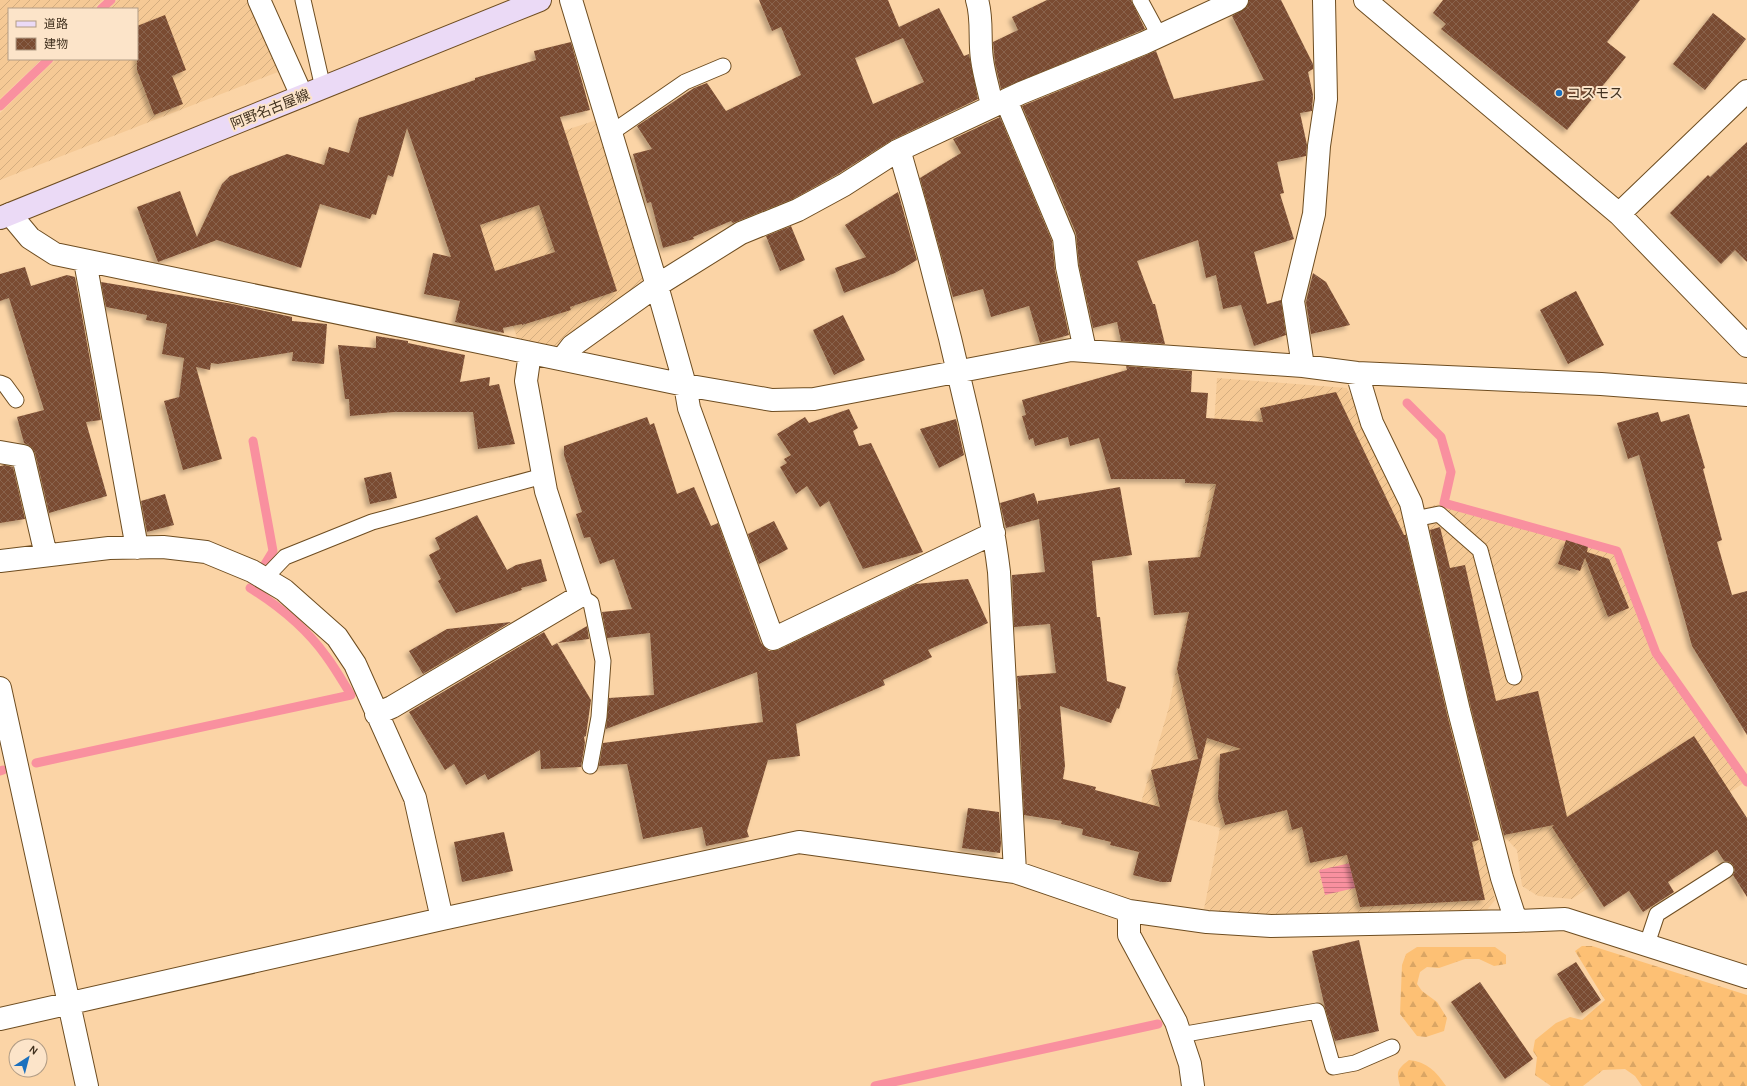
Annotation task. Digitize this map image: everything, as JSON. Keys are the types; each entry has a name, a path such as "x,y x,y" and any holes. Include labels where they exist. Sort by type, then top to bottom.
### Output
{"main road":[{"name":"阿野名古屋線","path":"5,216 540,0"}],"street":[{"path":"259,0 302,96"},
{"path":"571,0 685,385 690,408 773,639 994,533"},
{"path":"977,0 981,11 980,31 982,59 999,103 1064,238 1067,267 1085,350"},
{"path":"562,359 572,346 656,286 741,233 798,210 844,185 897,151 999,103 1237,0"},
{"path":"1303,366 1293,301 1314,214 1319,146 1326,99 1324,0"},
{"path":"1365,0 1619,214 1747,346"},
{"path":"1619,214 1747,91"},
{"path":"897,151 901,156 918,215 958,372 994,533 999,572 1015,872"},
{"path":"5,216 30,238 55,254 685,385 772,400 814,399 1071,350 1303,366 1357,373 1601,384 1747,395"},
{"path":"85,261 85,271 137,548"},
{"path":"376,714 392,707 580,596 546,491 526,381 530,353"},
{"path":"1357,373 1372,422 1411,503 1459,711 1502,878 1516,921"},
{"path":"0,452 23,456 46,555"},
{"path":"0,561 109,548 163,547 206,552 252,571 284,590 337,637 355,664 376,714 415,798 442,919"},
{"path":"0,688 87,1086"},
{"path":"0,1019 442,919 799,842 1015,872 1129,911 1207,922 1271,926 1565,919 1747,977"},
{"path":"1129,911 1129,935 1176,1022 1190,1064 1193,1086"}],"lane":[{"path":"303,0 322,88"},
{"path":"1140,0 1159,35"},
{"path":"611,133 685,82 723,66"},
{"path":"0,383 5,385 16,400"},
{"path":"264,579 285,557 372,522 543,476"},
{"path":"1415,519 1439,514 1480,550 1514,677"},
{"path":"580,596 591,603 603,662 599,717 590,766"},
{"path":"1646,944 1657,914 1726,870"},
{"path":"1180,1035 1317,1012 1333,1067 1355,1063 1392,1047"}],"shaded area":[{"path":"0,0 103,0 94,8 8,8 8,60 40,60 0,99"},
{"path":"117,0 247,0 278,72 0,180 0,113 55,60 138,60 138,8 109,8"},
{"path":"597,120 647,285 561,349 518,341 460,164"},
{"path":"1217,378 1347,388 1403,505 1495,900 1487,910 1254,915 1204,909 1220,828 1140,806 1169,707 1210,489"},
{"path":"1440,504 1616,552 1654,653 1745,782 1572,899 1538,896 1522,886 1517,850 1496,828 1423,508"},
{"path":"1387,855 1393,879 1325,895 1319,870"}],"green space":[{"path":"1582,946 1592,946 1747,995 1747,1086 1642,1086 1635,1076 1625,1069 1603,1070 1583,1086 1551,1086 1535,1075 1537,1057 1533,1051 1535,1040 1556,1023 1570,1017 1582,1020 1605,1000 1575,951"},
{"path":"1417,947 1495,947 1506,955 1506,964 1494,966 1479,959 1465,959 1439,968 1427,967 1420,972 1417,984 1422,991 1437,1002 1447,1018 1444,1031 1426,1037 1417,1036 1400,1014 1402,965 1406,954"},
{"path":"1409,1060 1426,1065 1439,1076 1446,1086 1400,1086 1398,1071"}],"building":[{"path":"759,0 888,0 899,27 939,8 964,56 969,54 978,99 892,140 838,174 793,199 733,223 731,221 693,237 694,239 663,248 651,202 647,203 633,154 652,149 637,126 694,88 707,83 726,111 801,75 781,27 772,31","holes":["903,38 924,82 873,104 855,58"]},
{"path":"1047,0 1131,0 1145,29 1001,89 995,63 993,42 1018,30 1012,17"},
{"path":"1249,0 1281,0 1313,64 1313,69 1308,72 1313,95 1312,111 1300,113 1307,145 1306,156 1277,162 1284,193 1280,194 1294,239 1254,252 1267,304 1281,300 1286,335 1254,346 1241,305 1223,309 1216,275 1206,278 1198,240 1137,261 1153,304 1155,304 1165,344 1121,341 1117,322 1093,328 1079,265 1076,233 1022,106 1156,51 1174,99 1264,80 1232,16 1247,7"},
{"name":"コスモス","path":"1443,0 1640,0 1607,42 1626,57 1567,130 1441,29 1446,24 1433,13"},
{"path":"1713,13 1746,39 1705,90 1673,64"},
{"path":"165,15 186,70 172,76 183,104 154,115 137,70 138,26"},
{"path":"571,42 590,110 560,117 617,291 570,307 571,310 522,325 503,328 504,333 455,322 460,301 424,294 433,253 451,257 407,128 393,177 388,175 376,215 372,214 370,219 320,204 301,268 217,240 158,262 137,207 180,191 197,237 222,184 230,176 287,154 324,165 329,147 349,153 359,118 475,80 475,78 536,60 534,51","holes":["539,205 555,252 495,271 480,225"]},
{"path":"1000,117 1052,241 1055,270 1069,335 1040,343 1029,306 991,317 983,289 953,297 920,178 961,153 953,139"},
{"path":"1747,142 1747,262 1735,250 1721,264 1670,213 1708,175 1710,177"},
{"path":"898,192 917,260 895,273 844,293 835,268 866,257 845,225"},
{"path":"791,226 805,260 780,271 766,236"},
{"path":"25,267 31,286 67,275 75,277 101,420 86,422 107,496 49,513 35,453 31,447 24,443 17,417 44,410 9,298 0,301 0,274"},
{"path":"1313,273 1326,282 1350,325 1311,334 1306,302"},
{"path":"101,282 233,304 292,317 292,321 327,324 324,364 292,361 293,352 218,364 211,363 210,370 196,367 222,459 183,470 164,401 179,397 184,358 162,354 167,324 146,320 147,315 106,307"},
{"path":"1576,291 1604,345 1568,364 1540,310"},
{"path":"843,315 865,360 834,375 813,330"},
{"path":"376,336 408,341 408,343 465,355 460,382 490,377 489,386 499,384 515,444 478,449 473,412 394,412 350,416 349,399 345,399 338,345 376,348"},
{"path":"1126,366 1192,371 1191,392 1208,393 1206,418 1263,422 1260,408 1336,392 1404,535 1406,535 1447,714 1479,840 1472,842 1485,900 1360,907 1347,855 1310,863 1302,827 1292,830 1287,810 1225,825 1218,798 1220,754 1241,749 1207,738 1171,882 1161,882 1133,875 1139,852 1110,845 1111,842 1082,835 1083,829 1061,824 1062,821 1024,815 1019,709 1021,709 1017,676 1056,673 1050,624 1014,627 1012,575 1045,572 1039,519 1006,528 1000,503 1034,493 1038,505 1038,501 1120,487 1132,555 1092,561 1097,617 1100,617 1107,681 1126,687 1119,709 1117,708 1111,723 1060,706 1065,766 1063,779 1096,787 1095,790 1160,807 1151,770 1198,759 1177,669 1189,612 1154,615 1148,561 1200,557 1216,484 1185,483 1185,479 1111,479 1099,438 1070,446 1068,437 1035,446 1033,438 1029,440 1022,416 1026,415 1022,400 1127,370"},
{"path":"849,409 858,428 853,431 859,446 871,443 923,552 863,569 829,501 820,507 807,486 796,494 780,467 787,463 784,459 791,455 777,434 805,417 809,423"},
{"path":"1658,412 1661,422 1689,414 1705,468 1703,469 1722,540 1717,542 1732,595 1747,591 1747,735 1692,646 1639,455 1628,459 1617,423"},
{"path":"647,417 650,425 654,423 677,494 694,487 711,526 718,523 761,643 769,651 778,650 916,584 968,579 988,623 928,650 932,657 883,680 885,685 796,724 800,756 768,760 747,831 749,837 706,846 702,827 643,839 627,764 599,766 603,743 763,722 757,672 606,729 609,698 654,695 650,633 607,638 602,612 632,609 614,559 600,564 590,537 584,538 576,514 582,512 564,455 564,446"},
{"path":"956,419 964,455 939,468 920,429"},
{"path":"5,465 13,467 25,519 0,523 0,466"},
{"path":"391,472 397,498 370,504 364,478"},
{"path":"165,494 174,525 147,532 141,501"},
{"path":"477,515 507,570 516,565 541,559 547,581 521,588 522,590 456,613 438,581 441,579 429,555 440,549 435,538"},
{"path":"774,521 788,549 759,564 748,534"},
{"path":"1440,527 1450,568 1465,565 1496,701 1538,691 1567,817 1694,736 1747,818 1747,897 1733,875 1735,870 1733,865 1730,862 1724,861 1717,850 1668,882 1674,892 1643,912 1629,891 1604,907 1552,827 1554,825 1504,835 1471,708 1430,530"},
{"path":"1566,540 1588,547 1587,552 1609,559 1629,608 1608,617 1585,558 1580,571 1558,564"},
{"path":"511,622 423,674 409,651 447,629"},
{"path":"587,626 589,639 558,643"},
{"path":"544,632 552,646 557,643 591,700 586,736 584,737 585,743 581,767 541,769 540,750 488,780 485,774 466,785 454,764 445,770 409,712"},
{"path":"968,808 999,812 1001,843 1000,853 962,848"},
{"path":"504,832 513,871 462,882 454,842"},
{"path":"1359,940 1379,1031 1335,1041 1325,1008 1312,951"},
{"path":"1576,962 1601,1000 1582,1013 1557,974"},
{"path":"1480,982 1533,1059 1505,1079 1451,1002"}],"waterway":[{"path":"102,8 111,0"},
{"path":"0,106 48,60"},
{"path":"1407,403 1441,437 1451,472 1444,503 1617,551 1656,653 1747,782"},
{"path":"253,441 273,551 265,564"},
{"path":"36,763 351,695 339,675 310,636 282,610 250,588"},
{"path":"875,1086 1158,1024"}],"place":[{"name":"コスモス","path":"1559,93"}]}
